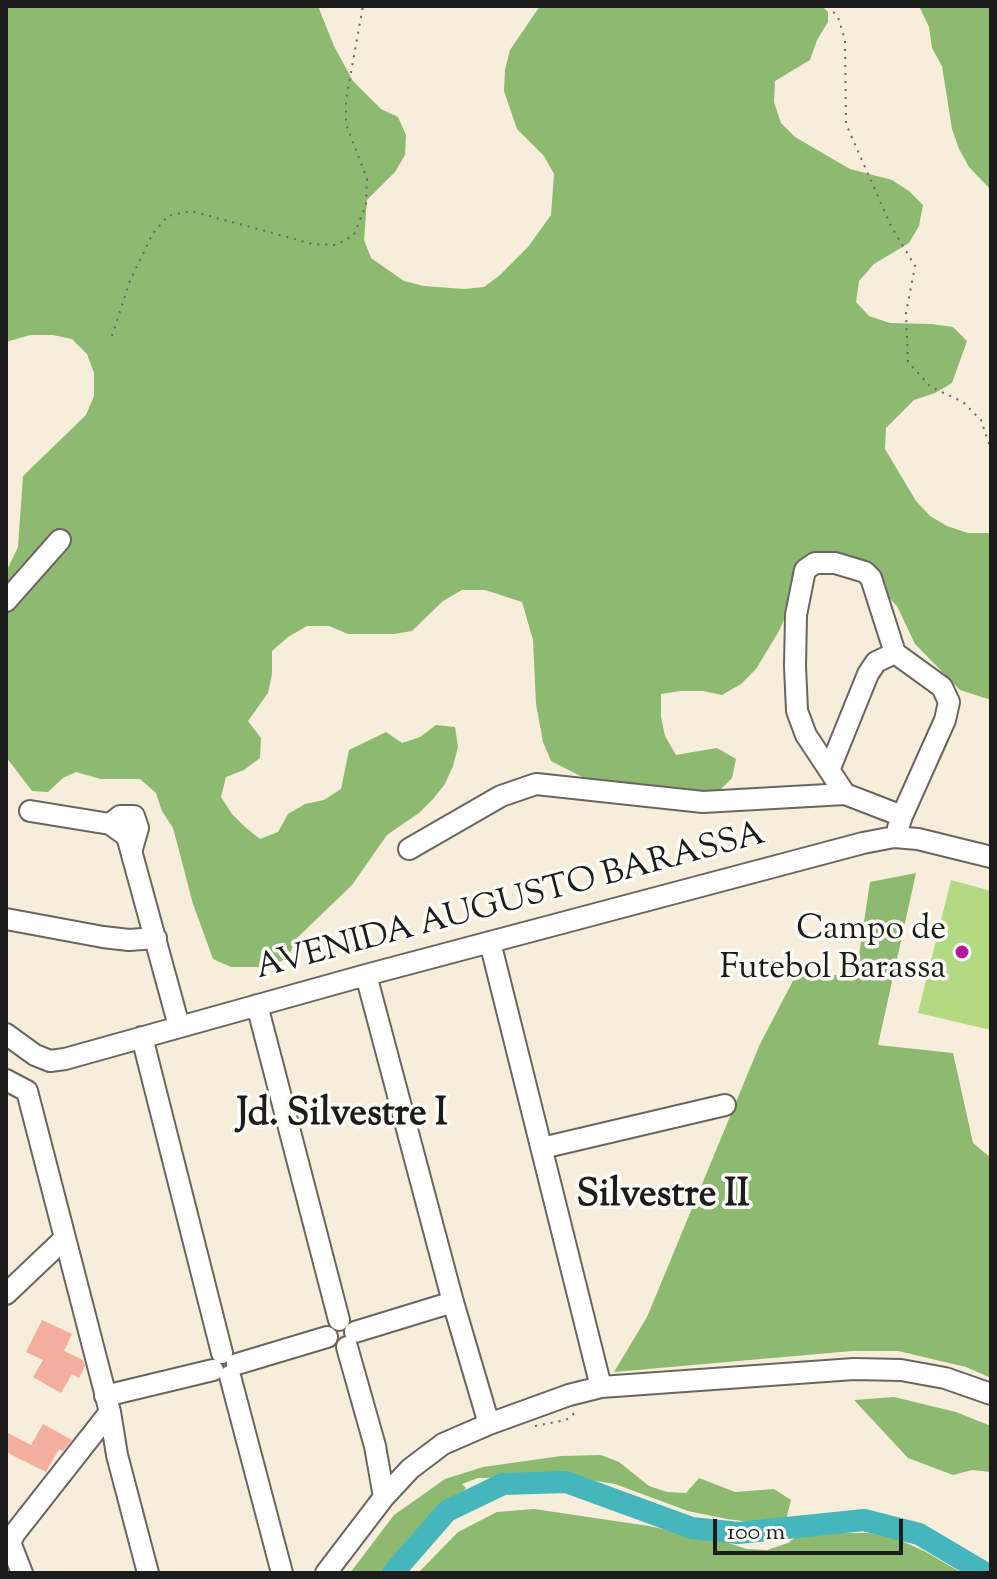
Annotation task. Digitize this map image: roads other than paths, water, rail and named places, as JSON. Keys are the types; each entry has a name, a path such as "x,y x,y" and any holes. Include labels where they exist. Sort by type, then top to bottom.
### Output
{"street":[{"path":"6,601 60,540"},
{"path":"845,794 806,735 797,711 796,615 805,570 815,563 835,563 865,572 871,578 895,653 942,687 949,702 945,720 894,837"},
{"path":"830,768 868,674 876,662 895,653"},
{"path":"409,849 501,796 536,784 703,802 845,794 902,816"},
{"path":"30,811 115,827 127,836 179,1026"},
{"name":"AVENIDA AUGUSTO BARASSA","path":"6,1034 35,1055 50,1061 65,1059 366,975 894,837 918,839 991,857"},
{"path":"6,919 103,937 129,940 156,938"},
{"path":"490,942 601,1387"},
{"path":"366,975 453,1302 489,1424"},
{"path":"257,1005 342,1334 375,1446 384,1497"},
{"path":"142,1037 282,1573"},
{"path":"9,1080 27,1091 148,1573"},
{"path":"542,1148 725,1105"},
{"path":"6,1294 64,1239"},
{"path":"22,1573 8,1546 77,1453 107,1404 226,1366 453,1302"},
{"path":"326,1573 384,1497 410,1469 443,1444 569,1395 601,1387 854,1369 901,1370 945,1378 991,1394"},
{"path":"375,1446 390,1459 410,1469"},
{"path":"77,1453 105,1450 117,1455"}],"waterway":[{"path":"393,1573 447,1511 503,1484 566,1482 692,1528 738,1533 864,1520 919,1534 985,1573"}],"place":[{"name":"Campo de Futebol Barassa","path":"962,952"}],"district":[{"name":"Jd. Silvestre I","path":"342,1118"},
{"name":"Silvestre II","path":"663,1199"}]}
